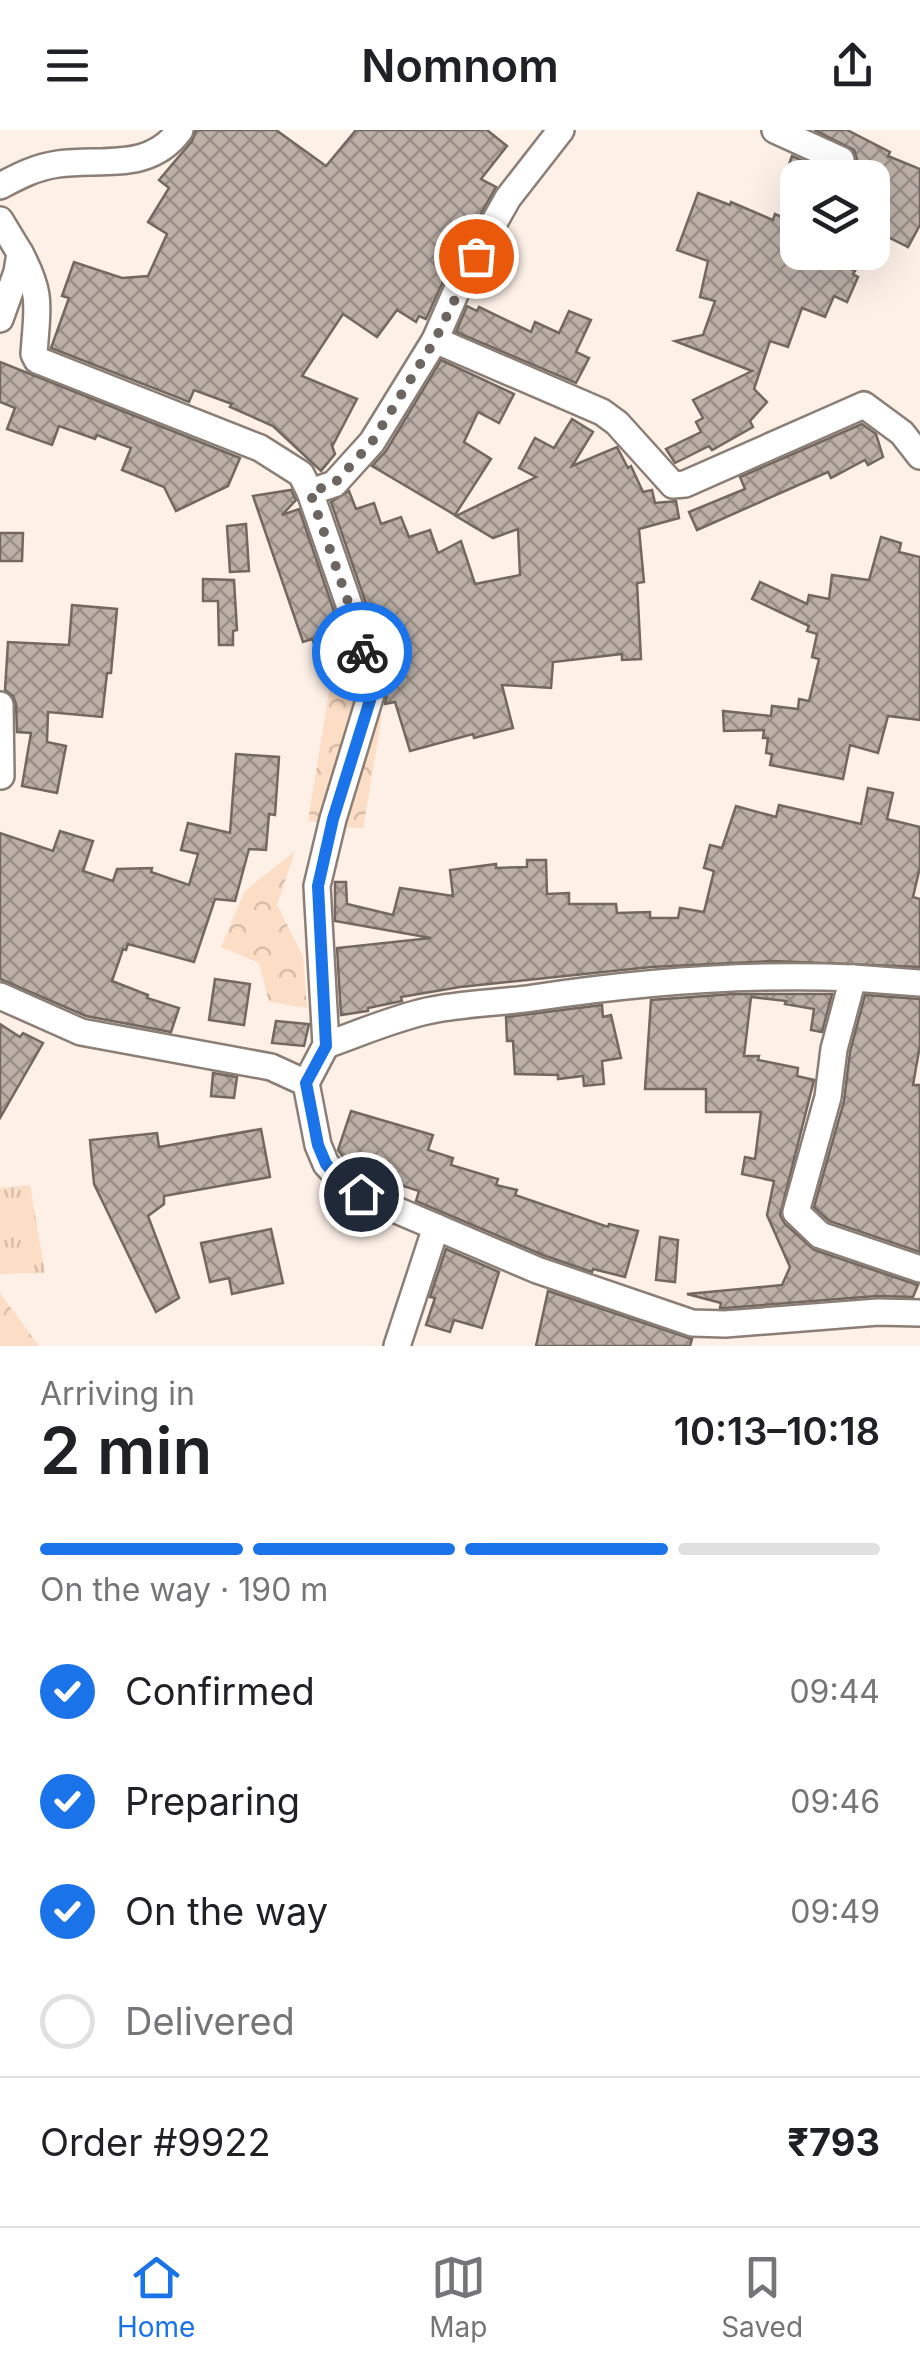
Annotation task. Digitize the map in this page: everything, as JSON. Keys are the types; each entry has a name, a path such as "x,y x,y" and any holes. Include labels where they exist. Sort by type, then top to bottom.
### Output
{"street":[{"path":"0,186 30,170 59,164 130,162 151,156 169,146 180,130"},
{"path":"310,492 334,484 372,442 435,340 459,285 508,198 561,130"},
{"path":"775,130 842,160"},
{"path":"0,220 36,282 36,360 260,448 301,474 354,619 372,694 333,819 318,886 326,1046 306,1083 318,1145 326,1164 361,1194 436,1227 552,1276 692,1323 920,1312"},
{"path":"0,319 20,253"},
{"path":"435,340 602,412 618,423 673,485 685,484 864,405 902,433 920,456"},
{"path":"0,705 1,776"},
{"path":"326,1046 383,1023 431,1010 605,987 778,974 920,984"},
{"path":"853,978 834,1049 828,1097 796,1212 820,1235 920,1269"},
{"path":"0,996 81,1032 271,1066 306,1083"},
{"path":"398,1346 436,1227"}],"green space":[{"path":"330,685 382,715 363,829 308,821"},
{"path":"295,851 277,905 303,956 307,1008 269,1002 259,963 221,947 245,891"},
{"path":"30,1185 45,1273 0,1274 0,1188"},
{"path":"0,1293 39,1346 0,1346"}],"building":[{"path":"196,130 276,130 326,166 356,130 487,130 507,146 481,179 496,187 426,319 419,316 416,322 397,310 377,337 343,314 302,376 357,399 331,443 335,454 321,471 273,426 230,407 232,404 194,390 189,402 51,348 69,298 62,296 74,262 122,278 148,276 167,234 148,222 169,188 159,180 192,141"},
{"path":"814,130 847,130 890,152 888,156 920,169 920,225 908,247 890,238 890,160 857,160 854,150"},
{"path":"698,193 773,220 775,214 780,216 780,270 853,270 858,277 847,302 834,296 825,317 802,308 788,347 770,341 754,389 767,402 750,421 753,427 712,450 709,446 675,463 666,449 701,432 696,422 703,418 693,400 752,371 675,341 703,335 715,301 700,297 708,261 677,250"},
{"path":"467,306 477,311 479,307 531,332 535,322 559,333 569,311 591,320 576,352 589,358 576,383 456,332"},
{"path":"441,360 514,394 499,423 478,412 464,442 491,459 455,515 372,466 386,451"},
{"path":"0,362 240,458 228,486 176,511 164,487 122,470 131,448 59,426 52,445 7,429 15,408 0,402"},
{"path":"572,419 593,432 572,466 617,447 643,492 652,490 655,503 676,501 679,518 639,529 644,582 637,583 641,659 622,660 622,654 553,662 551,688 502,685 513,728 410,751 395,702 385,704 387,690 370,615 331,502 349,491 356,509 374,503 381,524 401,517 409,537 430,530 438,553 461,541 475,584 520,575 518,529 493,538 456,516 536,477 519,468 535,438 554,448"},
{"path":"862,424 876,434 883,457 868,465 865,460 831,478 828,472 697,530 689,512 745,489 740,477"},
{"path":"291,490 296,500 282,515 299,509 338,623 349,670 338,675 327,651 319,655 312,639 303,642 253,496"},
{"path":"246,524 249,571 230,572 227,526"},
{"path":"0,533 23,533 22,561 0,561"},
{"path":"881,537 901,543 899,552 920,557 920,720 888,716 878,753 850,745 843,779 770,765 772,754 766,753 768,738 763,738 764,730 724,731 723,711 771,716 772,706 798,709 799,699 809,701 819,659 812,657 817,634 807,631 809,626 752,599 760,582 807,604 809,595 829,599 832,575 869,580"},
{"path":"203,579 234,580 237,630 233,631 233,645 219,645 218,601 203,601"},
{"path":"72,605 117,609 102,717 48,712 47,742 66,746 57,793 22,786 31,733 17,732 16,704 5,690 8,642 69,645"},
{"path":"236,754 279,757 275,815 269,814 266,850 249,849 235,901 215,899 194,962 128,944 112,981 179,1008 171,1032 86,1016 0,979 0,833 53,851 60,831 93,841 83,871 113,881 117,869 152,868 151,872 189,885 198,854 181,850 188,823 230,833"},
{"path":"868,788 893,793 887,819 920,827 920,867 913,897 920,899 920,967 772,961 651,967 460,987 401,997 402,1001 341,1015 337,948 431,938 335,921 335,882 346,882 347,904 393,915 400,888 453,896 450,870 496,864 496,868 527,867 527,860 546,860 547,894 569,893 569,904 616,904 617,913 650,912 650,918 678,918 680,908 704,912 714,871 704,868 710,845 722,848 736,806 776,817 779,805 861,824"},
{"path":"215,979 250,984 244,1025 209,1020"},
{"path":"733,994 832,994 822,1032 811,1030 814,1009 751,997 744,1056 759,1056 758,1060 798,1068 797,1076 814,1080 780,1215 814,1250 918,1285 913,1297 877,1296 720,1308 721,1303 687,1294 782,1285 790,1267 767,1215 774,1181 742,1174 745,1157 755,1159 761,1112 706,1112 706,1089 645,1089 651,1000"},
{"path":"865,995 920,999 920,1045 913,1085 920,1085 920,1252 829,1221 814,1207 844,1101 850,1052"},
{"path":"602,1005 603,1017 611,1015 621,1058 602,1061 604,1084 584,1086 583,1076 558,1079 558,1075 515,1074 513,1041 507,1041 506,1017"},
{"path":"276,1021 309,1024 304,1046 272,1043"},
{"path":"0,1024 20,1037 23,1033 43,1043 0,1118"},
{"path":"213,1073 237,1077 234,1098 211,1096"},
{"path":"351,1111 433,1135 428,1150 453,1158 451,1165 498,1179 496,1185 517,1190 515,1195 608,1227 609,1224 638,1231 625,1277 593,1269 592,1272 543,1255 416,1201 419,1191 367,1174 366,1178 338,1150"},
{"path":"261,1129 270,1177 164,1196 164,1204 148,1216 179,1298 156,1312 94,1184 90,1140 157,1133 159,1147"},
{"path":"271,1229 283,1283 232,1294 229,1278 210,1282 201,1243"},
{"path":"660,1237 678,1240 675,1282 656,1280"},
{"path":"446,1249 499,1272 482,1328 454,1320 450,1332 426,1325 435,1298 430,1297"},
{"path":"548,1291 692,1339 690,1346 536,1346"}],"way so far":[{"path":"362,652 310,492 334,484 372,442 435,340 476,256"}],"route":[{"path":"361,1194 326,1164 318,1145 306,1083 326,1046 318,886 333,819 372,694 362,652"}]}
